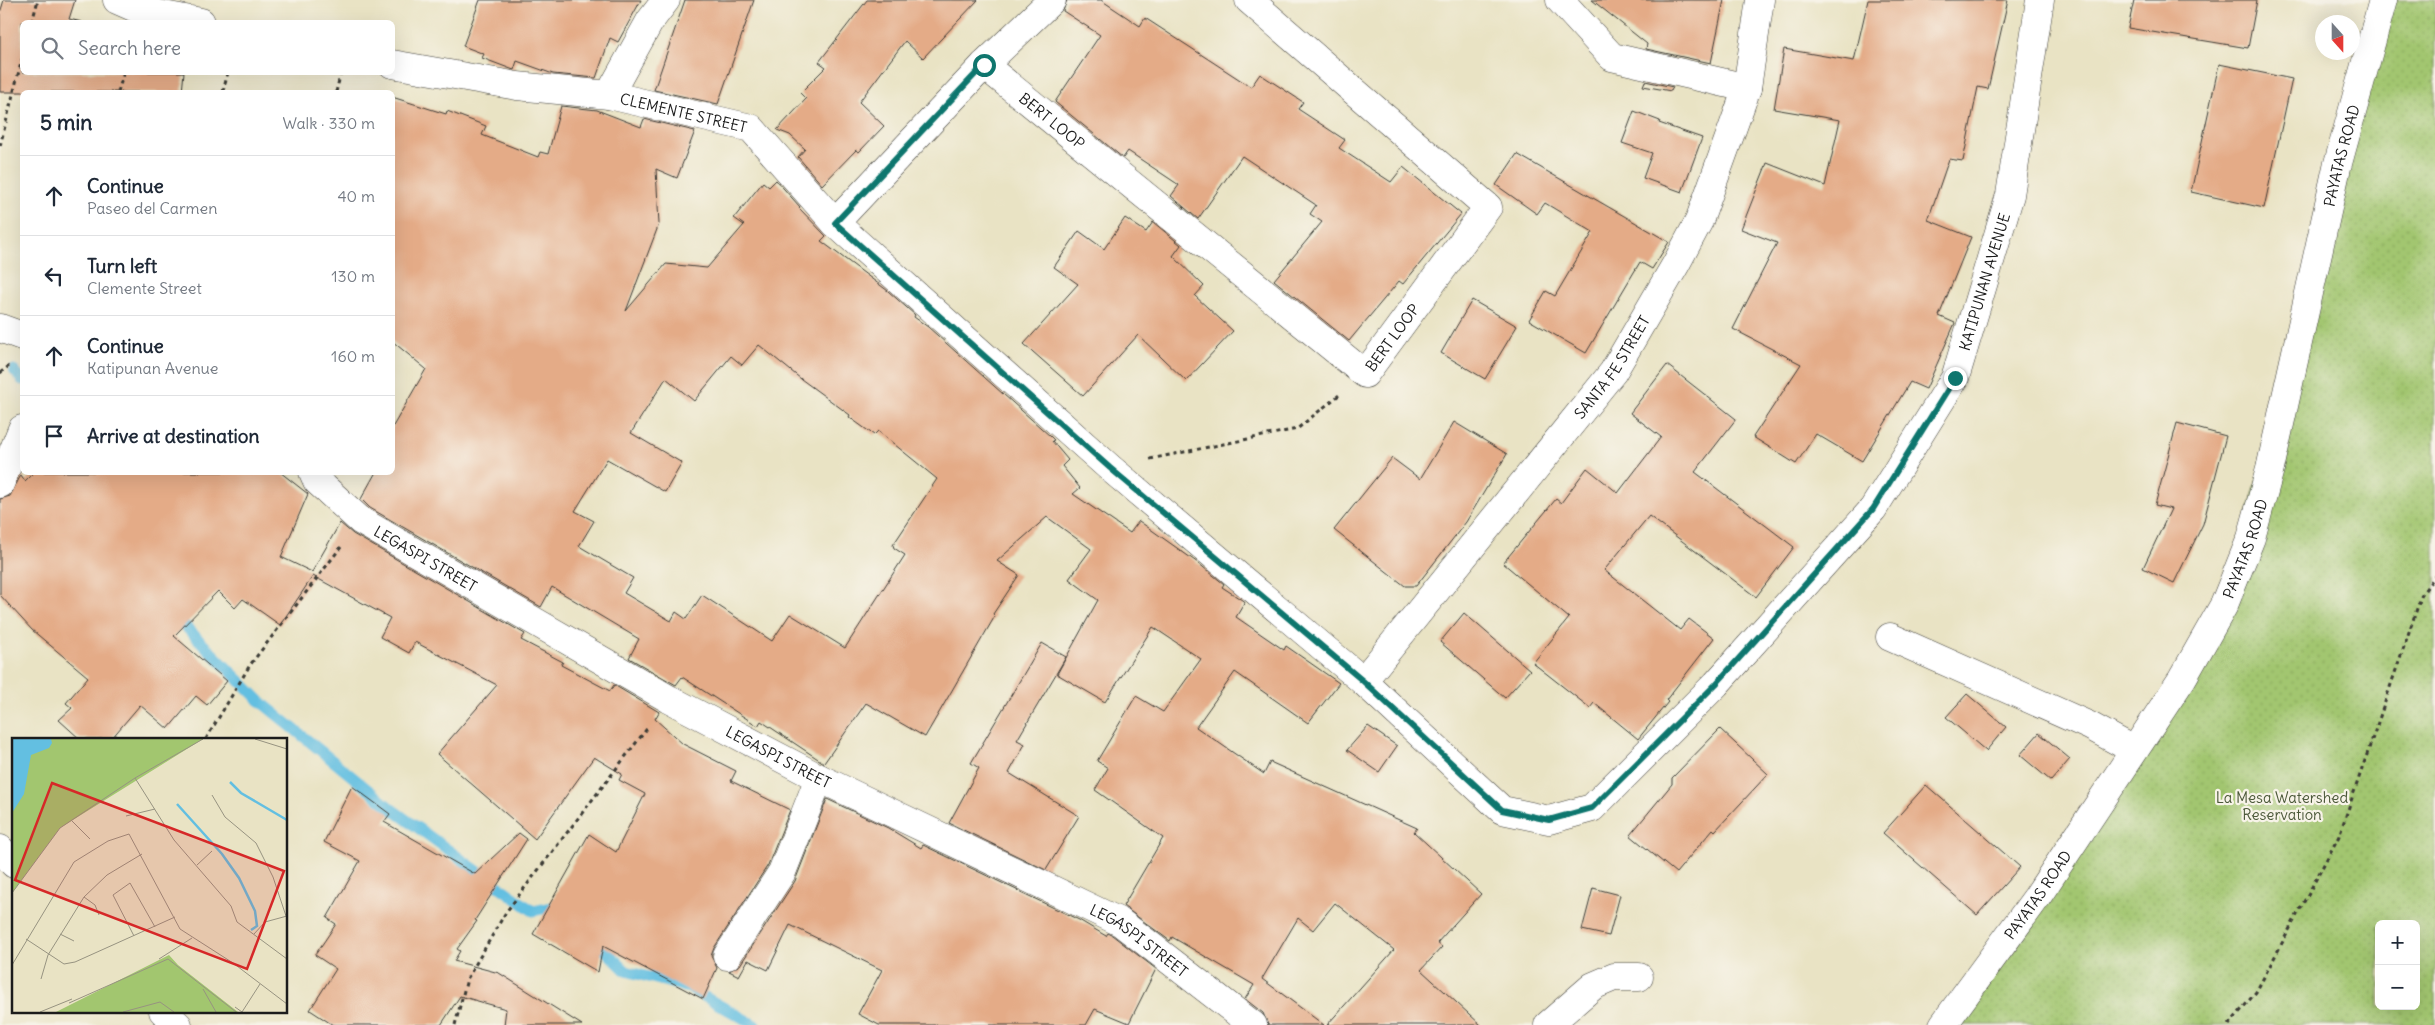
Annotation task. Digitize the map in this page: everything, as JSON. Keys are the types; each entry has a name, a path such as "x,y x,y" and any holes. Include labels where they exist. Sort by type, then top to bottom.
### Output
{"street":[{"path":"117,0 142,11 190,20"},
{"path":"609,95 650,21 666,0"},
{"path":"835,223 984,65 1052,0"},
{"name":"BERT LOOP","path":"984,65 1365,374 1488,207 1248,0"},
{"path":"1560,0 1612,57 1747,88"},
{"name":"SANTA FE STREET","path":"1363,681 1613,372 1676,264 1699,221 1747,88 1760,0"},
{"name":"KATIPUNAN AVENUE","path":"1363,681 1502,810 1549,820 1592,808 1716,684 1873,509 1955,378 2010,195 2040,0"},
{"name":"PAYATAS ROAD","path":"1943,1025 2037,897 2206,640 2224,604 2251,538 2270,469 2337,167 2383,0"},
{"name":"CLEMENTE STREET","path":"395,65 517,86 609,95 751,128 835,223 1110,468 1363,681"},
{"path":"0,328 20,335"},
{"path":"0,484 20,434"},
{"name":"LEGASPI STREET","path":"314,475 317,481 360,521 669,699 819,778 1120,922 1253,1025"},
{"path":"1890,637 2090,726 2134,750"},
{"path":"727,956 782,872 819,778"},
{"path":"0,848 12,862"},
{"path":"1548,1025 1593,986 1614,977 1639,977"},
{"path":"164,1012 178,1025"}],"path":[{"path":"33,20 38,0"},
{"path":"0,146 20,67"},
{"path":"119,90 123,75"},
{"path":"224,90 227,75"},
{"path":"336,90 340,75"},
{"path":"1110,468 1297,429 1365,374"},
{"path":"207,738 250,665 360,521"},
{"path":"2229,1025 2256,992 2339,836 2422,594 2435,576"},
{"path":"455,1025 467,979 506,912 669,699"}],"green space":[{"name":"La Mesa Watershed Reservation","path":"2383,0 2435,0 2435,1025 1943,1025 2224,605"}],"building":[{"path":"4,0 75,0 69,19 73,20 20,20 20,75 184,75 182,90 20,90 20,92 0,92 0,13"},
{"path":"480,0 641,0 618,42 610,38 596,78 553,74 517,61 514,70 482,58 484,54 463,46"},
{"path":"685,0 754,0 718,104 654,90"},
{"path":"867,0 978,0 923,58 905,41 859,102 884,126 859,152 856,150 822,185 798,157 805,149 790,135 777,130 806,99 800,93 826,67 819,62"},
{"path":"1067,0 1101,0 1140,26 1145,18 1251,87 1260,74 1303,102 1298,109 1345,140 1339,148 1391,182 1403,167 1461,214 1403,284 1399,281 1349,341 1274,280 1322,222 1310,214 1316,205 1242,156 1198,219 1171,196 1179,185 1128,151 1123,158 1055,102 1100,35 1063,11"},
{"path":"1592,0 1724,0 1711,63 1646,49 1647,44"},
{"path":"1868,0 2008,0 1988,89 1978,87 1963,161 1949,159 1928,220 1971,237 1939,316 1955,323 1926,389 1910,382 1862,461 1816,434 1796,464 1753,437 1801,364 1733,329 1777,243 1741,229 1767,163 1825,186 1840,120 1774,109 1784,49 1854,61"},
{"path":"2134,0 2257,0 2248,48 2128,28"},
{"path":"2219,64 2292,79 2264,208 2191,192"},
{"path":"1645,81 1673,87 1671,91 1643,86"},
{"path":"395,98 446,114 447,111 486,126 482,135 538,157 540,152 548,154 561,106 597,110 641,127 644,119 695,131 677,178 656,169 659,224 626,311 666,264 707,268 744,225 734,218 763,182 769,187 776,180 826,236 821,241 888,291 915,315 914,317 928,327 1054,440 1052,441 1068,460 1062,466 1080,488 1073,494 1130,533 1139,521 1198,563 1224,584 1222,587 1245,602 1236,617 1284,650 1286,646 1339,683 1308,723 1235,672 1196,727 1264,774 1270,762 1417,828 1414,832 1481,894 1437,943 1442,947 1421,970 1481,1025 1327,1025 1394,950 1335,903 1313,930 1298,918 1262,979 1324,1025 1268,1025 1263,1013 1245,999 1254,985 1172,937 1170,941 1123,906 1163,838 1095,790 1108,768 1097,761 1136,696 1163,712 1201,659 1153,627 1105,702 1057,674 1098,600 1069,579 1091,549 1047,517 997,561 1019,575 993,614 995,616 925,737 866,703 824,763 761,721 758,726 682,677 676,685 629,658 639,639 552,587 541,607 370,508 361,499 374,475 395,475 395,423 426,369 395,343","holes":["759,345 850,415 849,417 874,435 878,431 937,479 893,545 894,548 905,555 845,648 790,614 772,641 702,595 686,619 676,612 671,621 624,593 633,578 579,546 594,521 575,511 607,459 665,492 682,463 631,433 666,378 694,401 731,356 742,365"]},
{"path":"1634,111 1660,121 1659,123 1702,138 1682,192 1643,178 1652,153 1622,143"},
{"path":"1517,154 1669,242 1652,269 1640,262 1586,353 1529,320 1546,291 1555,296 1593,232 1545,203 1537,214 1496,185"},
{"path":"1125,218 1146,232 1153,222 1181,245 1173,256 1204,286 1195,296 1233,331 1186,381 1138,335 1083,396 1024,344 1078,284 1054,267 1079,231 1104,249"},
{"path":"1472,300 1517,326 1485,379 1441,353"},
{"path":"1667,365 1736,419 1695,472 1794,547 1756,597 1649,516 1604,570 1680,630 1689,619 1714,638 1666,700 1668,702 1638,739 1594,703 1590,708 1533,663 1569,618 1503,563 1556,499 1561,503 1587,468 1618,493 1661,437 1630,413"},
{"path":"1454,422 1507,454 1466,522 1416,586 1405,586 1334,530 1392,458 1420,479"},
{"path":"2177,423 2226,436 2203,524 2174,583 2143,568 2171,509 2155,505"},
{"path":"21,475 25,481 31,475 284,475 308,494 281,557 312,572 340,523 353,534 525,634 521,640 563,662 561,665 610,691 614,685 659,712 655,719 683,744 736,771 731,781 790,810 768,865 714,948 711,956 717,968 703,999 603,946 598,972 533,934 589,834 616,852 645,794 619,780 622,774 594,757 535,839 437,754 497,685 415,642 409,653 380,637 390,618 313,576 280,625 243,599 235,608 218,591 174,636 227,681 207,705 196,696 168,729 140,705 112,738 79,738 59,720 72,708 66,703 88,677 32,630 0,595 0,499 10,496"},
{"path":"1464,613 1530,670 1505,698 1440,642"},
{"path":"1042,643 1066,657 1017,740 1025,744 1009,773 1079,816 1046,870 949,823 979,768 971,763"},
{"path":"1967,694 2006,727 1986,751 1946,717"},
{"path":"1368,726 1397,746 1379,772 1347,750"},
{"path":"1720,729 1768,774 1715,831 1713,829 1676,873 1630,835 1672,784 1672,778"},
{"path":"2039,733 2070,759 2051,781 2020,755"},
{"path":"1926,785 2020,867 1977,915 1883,833"},
{"path":"352,786 390,814 384,822 475,874 519,833 527,839 475,920 477,921 457,949 460,951 454,961 499,973 582,1025 504,1025 506,1009 460,996 441,1025 333,1025 310,1010 336,969 315,955 336,924 327,918 360,861 324,842"},
{"path":"827,799 888,828 921,848 923,845 1079,920 1106,936 1108,933 1112,935 1156,969 1129,1023 1095,1009 1086,1025 879,1025 858,1014 882,970 790,925 768,970 748,960 739,976 729,971 740,965 795,881"},
{"path":"1593,888 1620,895 1609,936 1582,930"}],"waterway":[{"path":"14,370 20,378"},
{"path":"174,615 261,702 393,810 533,911 556,906 560,909"},
{"path":"592,937 626,971 689,988 755,1025"}],"route":[{"path":"984,65 835,223 1110,468 1363,681 1502,810 1549,820 1592,808 1716,684 1873,509 1955,378"}]}
